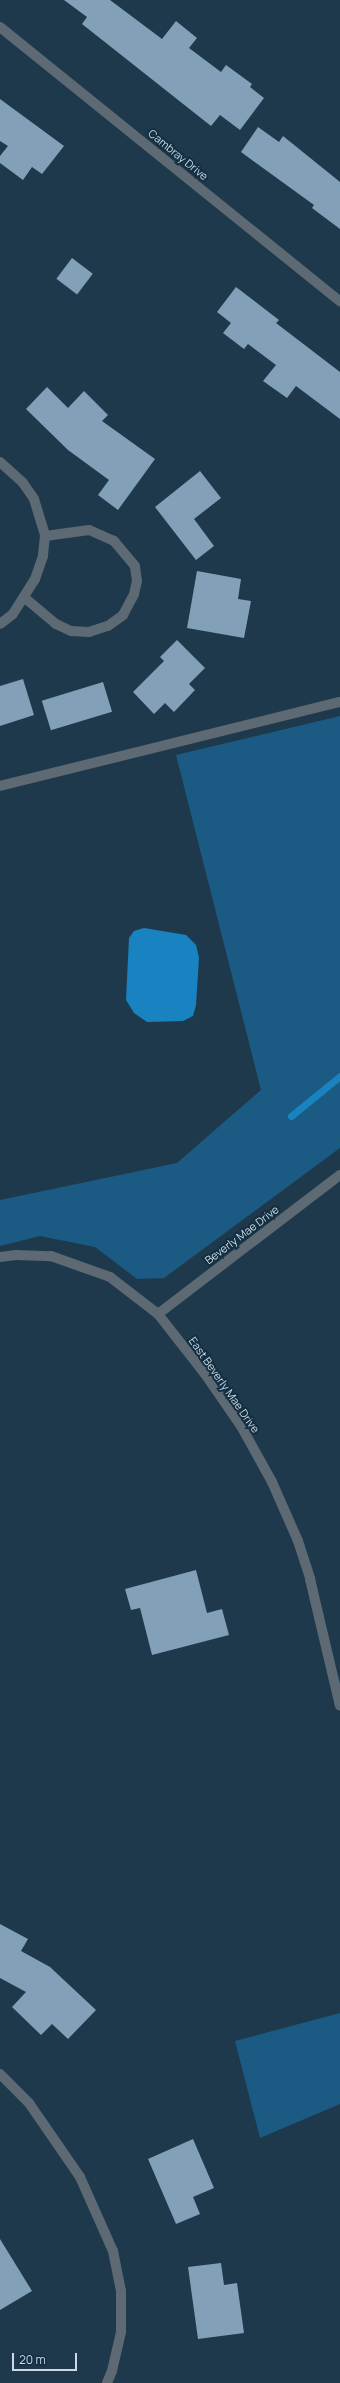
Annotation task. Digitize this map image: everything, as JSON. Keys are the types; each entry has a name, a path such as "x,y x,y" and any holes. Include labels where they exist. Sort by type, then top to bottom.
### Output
{"street":[{"name":"Cambray Drive","path":"0,27 340,301"},
{"path":"0,462 23,483 34,499 45,536 43,556 25,598 13,614 0,624"},
{"path":"25,598 56,624 72,631 90,632 108,626 123,615 134,594 137,581 135,566 114,541 89,530 45,536"},
{"path":"0,786 340,702"},
{"name":"Beverly Mae Drive","path":"158,1314 340,1175"},
{"name":"East Beverly Mae Drive","path":"0,1257 16,1255 51,1256 83,1265 110,1277 158,1314 241,1426 272,1482 298,1541 310,1580 340,1706"},
{"path":"0,2074 29,2103 80,2177 113,2251 121,2291 121,2332 112,2371 106,2383"}],"shaded area":[{"path":"340,716 340,1148 164,1278 137,1279 95,1247 40,1236 0,1246 0,1200 177,1163 261,1090 176,755"},
{"path":"144,928 186,935 196,945 199,958 196,1005 193,1016 183,1021 147,1022 134,1013 126,1000 129,938 134,931"},
{"path":"340,2013 340,2104 260,2138 235,2041"}],"building":[{"path":"64,0 110,0 162,39 176,21 197,38 189,48 221,72 226,65 252,84 250,87 264,98 240,130 220,115 211,126 82,24 87,17"},
{"path":"0,99 64,146 42,174 32,167 23,180 0,163 0,156 8,146 0,141"},
{"path":"258,127 279,142 283,136 340,182 340,229 312,208 314,205 241,152"},
{"path":"72,258 93,274 77,294 56,279"},
{"path":"236,287 279,320 276,323 340,372 340,419 296,386 287,398 263,381 276,365 248,344 244,349 223,333 231,323 217,312"},
{"path":"47,387 68,408 84,391 108,415 102,421 155,459 118,510 98,495 109,480 68,450 26,409"},
{"path":"200,471 221,498 194,519 214,546 196,560 155,507"},
{"path":"197,571 241,579 238,599 251,601 244,638 187,628"},
{"path":"177,640 205,668 189,684 195,690 174,712 165,703 154,714 133,692 164,661 160,657"},
{"path":"23,679 34,715 0,726 0,686"},
{"path":"103,682 112,712 51,730 42,701"},
{"path":"196,1570 207,1613 222,1609 229,1635 152,1655 140,1608 131,1610 125,1589"},
{"path":"0,1924 28,1939 21,1951 50,1967 96,2010 68,2039 52,2024 41,2035 12,2007 26,1992 0,1978"},
{"path":"193,2139 214,2188 193,2197 200,2214 176,2224 148,2159"},
{"path":"0,2239 32,2291 0,2310"},
{"path":"221,2263 224,2285 237,2283 244,2333 198,2339 188,2267"}],"waterway":[{"path":"291,1116 340,1076"}]}
